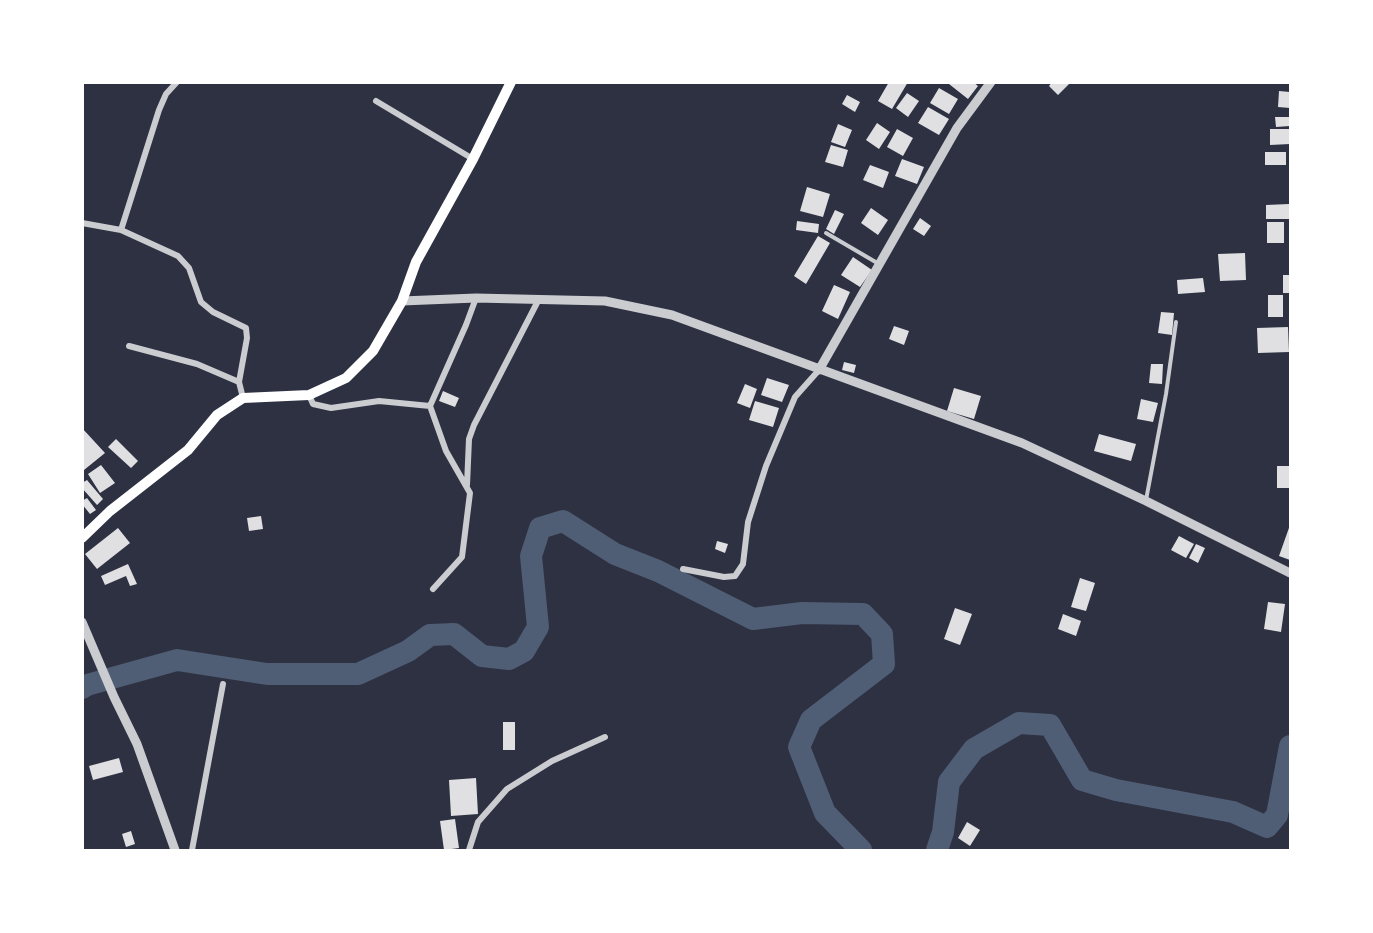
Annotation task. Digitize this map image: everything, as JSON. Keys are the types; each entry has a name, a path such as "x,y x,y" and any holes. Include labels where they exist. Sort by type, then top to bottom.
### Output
{"main road":[{"path":"82,538 110,511 188,450 217,415 243,398 309,395 346,378 373,351 402,301 416,262 472,159 510,82"}],"street":[{"path":"120,230 159,110 166,94 177,82"},
{"path":"683,569 724,577 735,576 743,564 748,522 766,466 795,397 819,370 957,128 985,84"},
{"path":"376,101 472,159"},
{"path":"82,223 120,230 178,256 189,268 201,302 213,312 246,328 247,338 239,382 243,398"},
{"path":"402,301 476,298 605,301 672,315 1022,443 1146,501 1290,573"},
{"path":"433,589 462,557 470,493 446,451 430,406 476,298"},
{"path":"467,485 469,439 474,425 539,299"},
{"path":"129,346 197,364 239,382"},
{"path":"309,395 313,404 331,408 380,401 430,406"},
{"path":"82,622 137,744 175,850"},
{"path":"192,850 224,684"},
{"path":"469,850 478,822 507,789 552,761 605,736"}],"lane":[{"path":"826,233 880,265"},
{"path":"1146,501 1166,394 1176,322"}],"building":[{"path":"889,82 908,82 892,109 878,101"},
{"path":"950,82 973,82 978,86 968,99 949,84"},
{"path":"1052,82 1071,82 1058,95 1049,86"},
{"path":"939,88 958,99 949,114 930,103"},
{"path":"1279,91 1290,92 1290,108 1278,107"},
{"path":"907,93 919,101 908,117 896,108"},
{"path":"847,95 860,102 855,112 842,104"},
{"path":"928,107 949,119 939,135 918,123"},
{"path":"1275,117 1290,117 1290,126 1276,127"},
{"path":"877,123 890,132 879,149 866,140"},
{"path":"838,124 852,130 845,147 831,142"},
{"path":"897,129 913,138 903,156 887,147"},
{"path":"1270,129 1290,129 1290,144 1270,145"},
{"path":"831,145 848,150 843,167 825,162"},
{"path":"1265,152 1286,152 1286,165 1265,165"},
{"path":"902,159 924,167 917,184 895,176"},
{"path":"870,165 889,172 883,188 863,180"},
{"path":"807,187 830,194 823,217 800,211"},
{"path":"1289,204 1289,219 1266,219 1266,205"},
{"path":"871,208 888,220 878,235 861,223"},
{"path":"835,210 844,214 834,234 826,229"},
{"path":"920,218 931,226 924,236 913,229"},
{"path":"797,221 819,224 818,233 796,230"},
{"path":"1267,222 1284,222 1284,243 1267,243"},
{"path":"818,236 830,243 806,284 794,276"},
{"path":"1245,253 1246,280 1220,281 1218,254"},
{"path":"853,257 872,270 860,287 841,275"},
{"path":"1283,275 1290,275 1290,293 1283,293"},
{"path":"1203,278 1205,292 1178,294 1177,280"},
{"path":"834,285 850,292 838,319 822,311"},
{"path":"1268,295 1283,295 1283,317 1268,317"},
{"path":"1161,312 1174,313 1172,335 1158,333"},
{"path":"894,326 909,331 904,345 889,339"},
{"path":"1288,327 1289,352 1258,353 1257,328"},
{"path":"844,362 856,365 854,373 842,370"},
{"path":"1151,364 1163,364 1162,384 1149,383"},
{"path":"767,378 789,385 782,402 761,395"},
{"path":"745,384 757,389 750,408 737,403"},
{"path":"954,388 981,396 974,419 947,411"},
{"path":"443,391 459,398 455,407 439,401"},
{"path":"1141,399 1158,403 1153,422 1137,419"},
{"path":"755,401 779,408 773,427 749,420"},
{"path":"82,428 105,453 84,470 82,468"},
{"path":"1099,434 1136,444 1131,461 1094,451"},
{"path":"116,439 138,461 131,468 108,447"},
{"path":"101,465 115,483 100,493 88,474"},
{"path":"1277,466 1290,466 1290,488 1277,488"},
{"path":"87,480 103,499 97,505 82,488 82,483"},
{"path":"87,498 96,510 90,514 82,504 82,501"},
{"path":"261,516 263,529 249,531 247,518"},
{"path":"1290,525 1290,560 1279,556"},
{"path":"118,528 130,543 97,569 85,554"},
{"path":"1179,536 1194,544 1186,558 1171,550"},
{"path":"717,541 728,544 725,553 715,549"},
{"path":"1196,544 1205,548 1198,563 1189,558"},
{"path":"128,564 137,584 130,586 126,576 105,585 101,576"},
{"path":"1080,578 1095,583 1086,611 1071,607"},
{"path":"1268,602 1285,604 1281,632 1264,629"},
{"path":"955,608 972,614 960,645 944,639"},
{"path":"1063,614 1081,621 1076,636 1058,629"},
{"path":"503,722 515,722 515,750 503,750"},
{"path":"119,758 123,772 93,780 89,766"},
{"path":"476,778 478,814 451,816 449,780"},
{"path":"455,819 459,848 444,850 440,821"},
{"path":"967,822 980,830 970,846 958,838"},
{"path":"131,831 135,844 126,847 122,834"}],"waterway":[{"path":"82,688 177,660 267,674 358,674 408,651 430,635 454,634 482,656 509,659 524,651 538,627 531,556 540,528 563,521 615,554 658,571 753,619 802,613 863,614 882,634 884,664 811,720 799,747 825,813 861,850"},
{"path":"937,850 943,832 949,782 974,749 1019,723 1050,725 1082,780 1116,790 1233,812 1267,827 1277,815 1290,746"}]}
